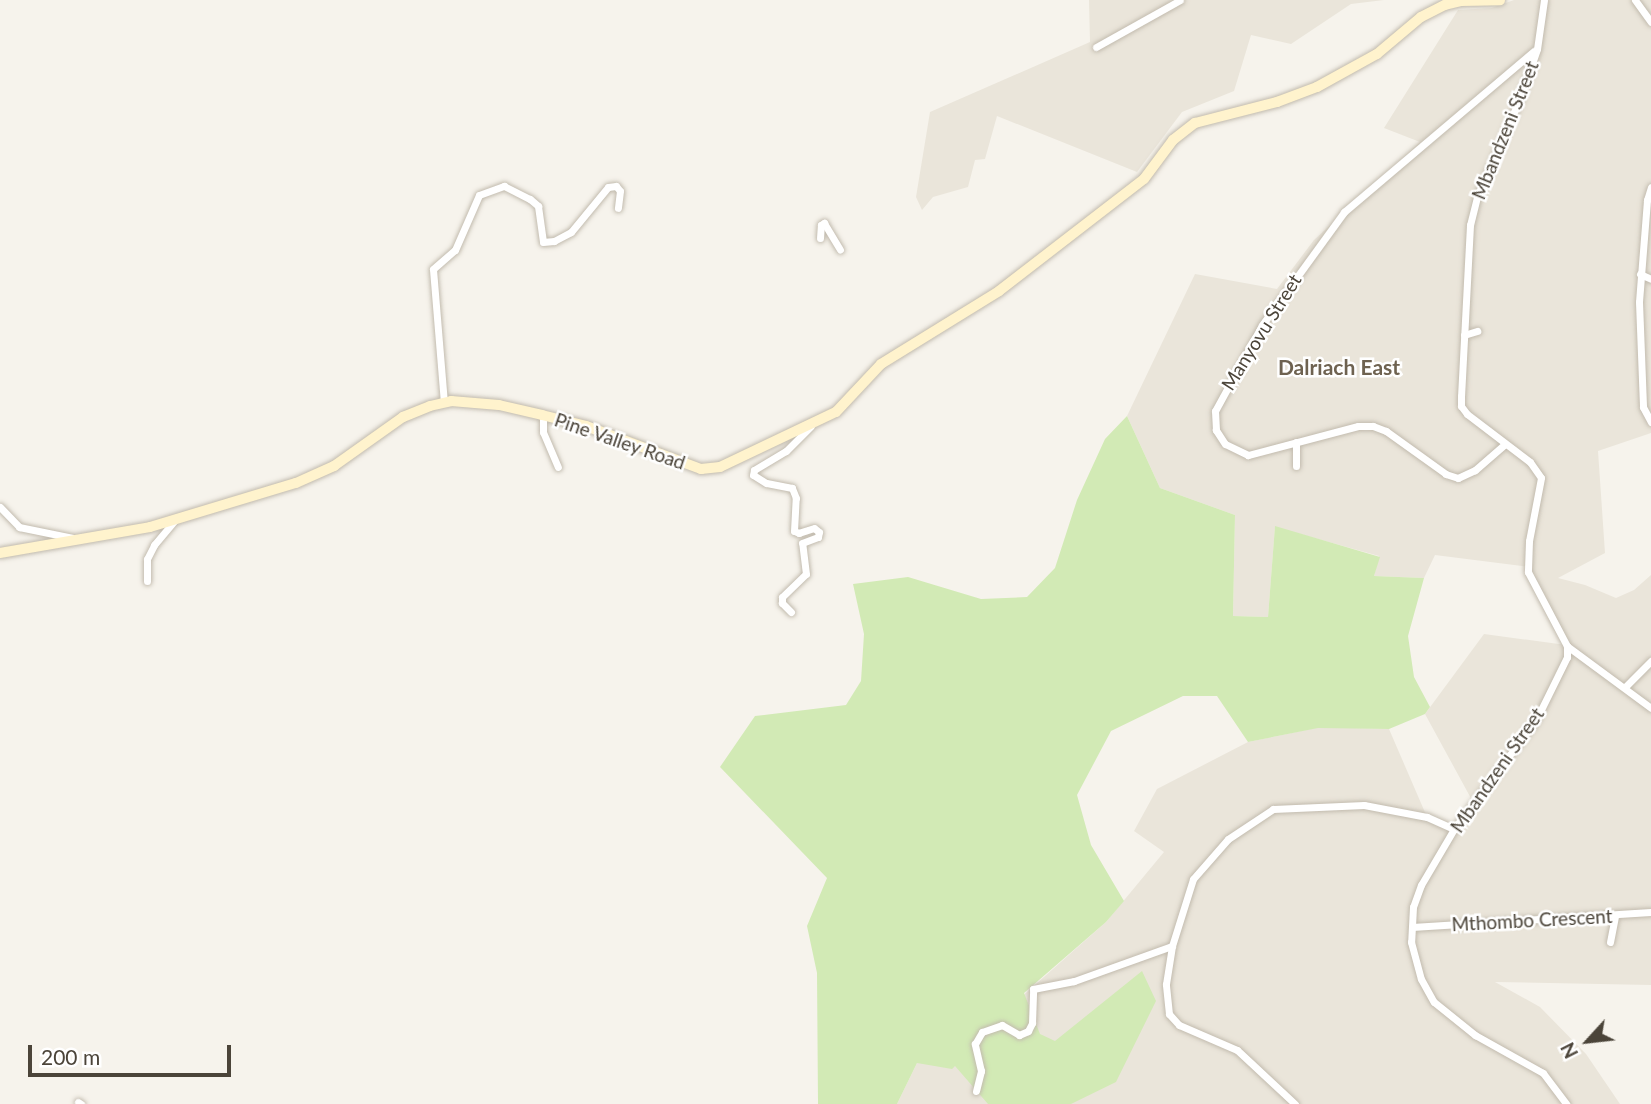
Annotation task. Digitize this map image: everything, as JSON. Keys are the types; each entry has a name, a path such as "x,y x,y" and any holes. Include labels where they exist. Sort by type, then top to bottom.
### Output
{"main road":[{"name":"Pine Valley Road","path":"0,553 99,538 176,520 296,483 334,466 403,417 443,403 499,405 544,415 586,426 701,469 720,467 836,412 881,364 999,291 1052,253 1144,178 1173,140 1195,123 1277,102 1317,88 1377,54 1422,17 1445,5 1461,1 1500,0"}],"street":[{"path":"1096,47 1180,0"},
{"name":"Mbandzeni Street","path":"1544,0 1537,49 1472,215 1461,406 1504,444 1530,462 1541,478 1529,541 1528,572 1567,646 1563,669 1536,720 1454,829 1421,885 1413,907 1411,942 1422,979 1434,1002 1475,1035 1542,1073 1557,1088 1566,1104"},
{"path":"1635,0 1651,22"},
{"name":"Manyovu Street","path":"1504,444 1475,470 1458,478 1446,474 1386,431 1373,426 1358,426 1248,455 1225,444 1216,430 1215,411 1262,325 1344,212 1537,49"},
{"path":"443,403 433,270 456,250 480,195 504,186 530,199 538,206 543,242 554,241 571,232 608,187 616,186 620,191 618,208"},
{"path":"1651,187 1647,200 1640,274 1643,407 1651,422"},
{"path":"820,238 821,225 824,223 840,250"},
{"path":"1640,274 1651,279"},
{"path":"1464,335 1477,331"},
{"path":"544,415 544,432 558,467"},
{"path":"791,612 782,603 782,597 806,574 803,543 818,537 819,532 814,528 799,533 794,531 796,498 792,488 765,483 753,475 754,470 786,451 814,423"},
{"path":"1296,442 1296,466"},
{"path":"0,507 19,527 81,539"},
{"path":"147,581 146,559 154,545 176,520"},
{"path":"1567,646 1651,708"},
{"path":"1625,687 1651,661"},
{"path":"1295,1104 1237,1050 1180,1025 1169,1014 1166,985 1172,946 1193,879 1228,839 1273,809 1364,805 1427,817 1454,829"},
{"name":"Mthombo Crescent","path":"1412,927 1651,912"},
{"path":"1610,943 1615,916"},
{"path":"976,1091 981,1071 975,1044 978,1038 982,1032 1002,1025 1018,1035 1028,1031 1032,1023 1033,989 1073,981 1172,946"}],"shaded area":[{"path":"1089,0 1384,0 1351,4 1291,44 1251,35 1234,91 1182,112 1137,172 997,116 985,159 975,160 968,187 933,197 922,210 916,197 930,112 1090,42"},
{"path":"1514,0 1651,0 1651,433 1598,451 1605,553 1558,578 1585,585 1616,598 1634,590 1651,575 1651,985 1495,982 1540,1007 1586,1054 1620,1104 897,1104 917,1063 982,1032 1106,922 1164,852 1134,831 1157,789 1248,742 1320,727 1389,729 1427,817 1454,829 1473,802 1425,714 1484,634 1566,645 1530,567 1435,555 1424,578 1374,576 1379,556 1275,527 1268,617 1233,616 1235,515 1160,488 1127,416 1195,274 1277,289 1314,240 1420,142 1384,128 1458,10 1492,8"}],"green space":[{"path":"1127,416 1160,488 1235,515 1233,616 1268,617 1275,526 1380,557 1374,576 1424,578 1408,636 1414,677 1430,707 1425,714 1389,729 1318,728 1248,742 1217,696 1183,696 1111,731 1077,795 1091,845 1124,901 1106,922 1024,993 1040,1034 1055,1041 1142,971 1156,1001 1116,1082 1071,1104 988,1104 955,1066 952,1069 917,1063 897,1104 818,1104 817,973 807,926 827,878 720,767 755,716 846,705 861,681 864,634 853,584 908,577 981,599 1027,597 1055,568 1077,500 1105,439"}],"district":[{"name":"Dalriach East","path":"1339,367"}]}
